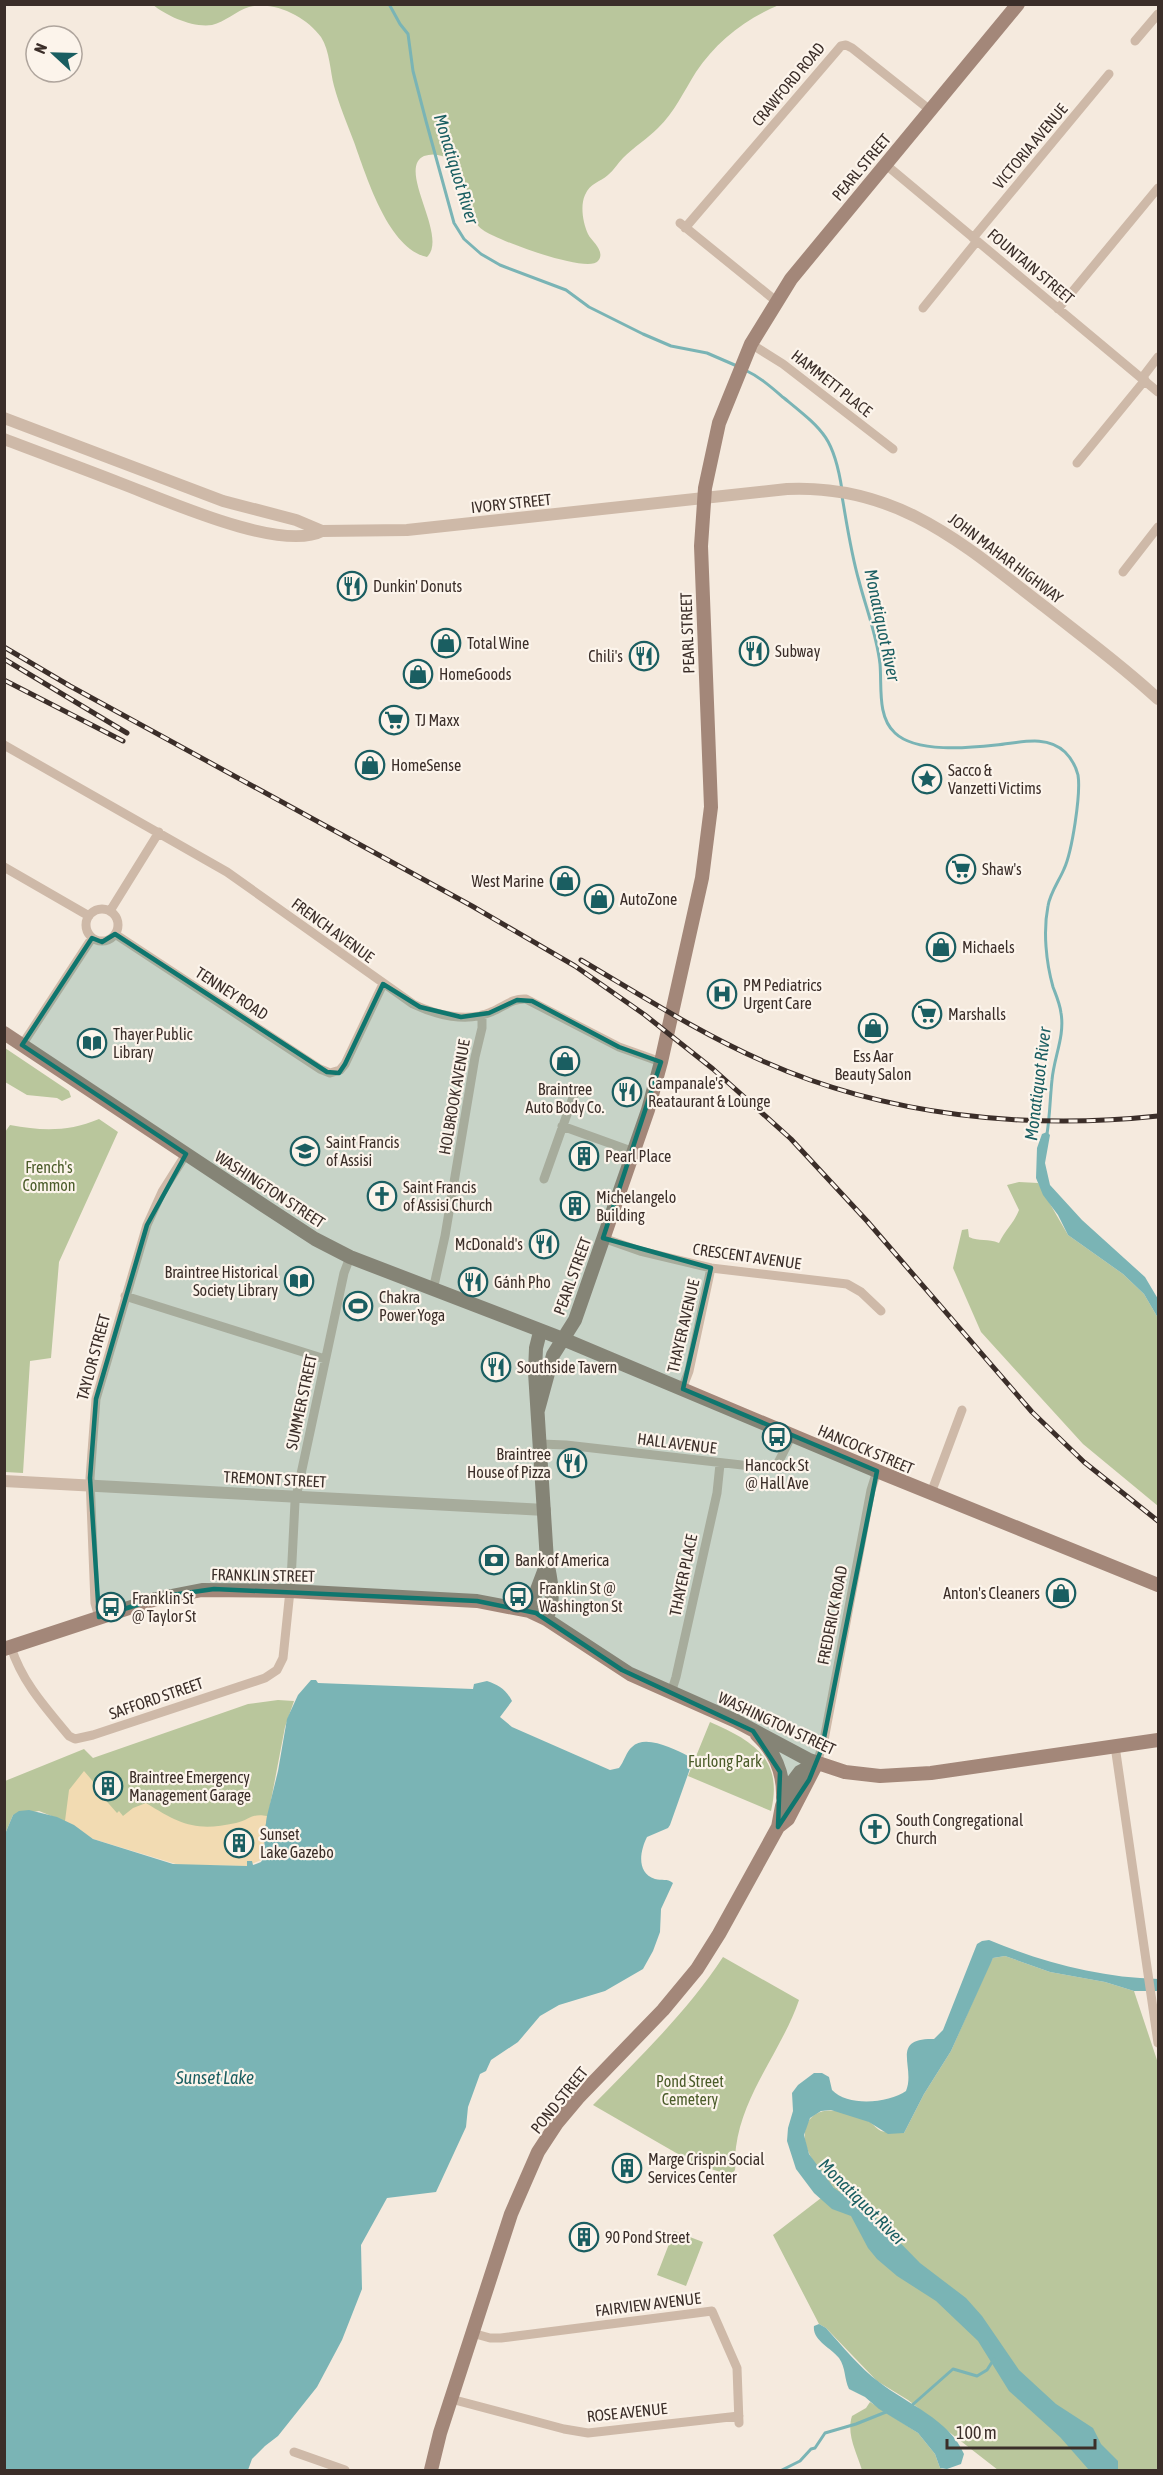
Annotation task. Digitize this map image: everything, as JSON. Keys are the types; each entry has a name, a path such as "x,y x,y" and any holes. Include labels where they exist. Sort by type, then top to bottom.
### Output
{"main road":[{"name":"PEARL STREET","path":"563,1339 575,1320 633,1152 661,1062 701,885 710,816 700,559 704,498 717,430 748,350 776,302 809,255 1018,4"},
{"name":"WASHINGTON STREET","path":"4,1034 308,1234 350,1257 563,1339"},
{"path":"540,1332 535,1364 547,1561 553,1596 546,1619"},
{"name":"HANCOCK STREET","path":"563,1339 877,1471 1158,1585"},
{"path":"538,1410 554,1353 563,1339"},
{"path":"529,1611 545,1573 547,1561"},
{"name":"FRANKLIN STREET","path":"8,1648 156,1599 190,1591 228,1589 290,1591 477,1601 529,1611"},
{"name":"WASHINGTON STREET","path":"529,1611 546,1619 614,1666 746,1726 817,1763 837,1770 864,1775 908,1775 1158,1740"},
{"path":"746,1726 765,1743 777,1764 783,1786 782,1806"},
{"name":"POND STREET","path":"431,2470 436,2445 515,2202 545,2141 578,2098 669,2004 694,1974 719,1934 778,1827 782,1806 795,1776 804,1768 817,1763"},
{"name":"POND STREET","path":"778,1827 788,1819 817,1763"}],"street":[{"path":"1135,41 1158,14"},
{"name":"CRAWFORD ROAD","path":"776,302 682,226 841,46 852,48 930,110"},
{"name":"VICTORIA AVENUE","path":"923,308 975,239 1109,74"},
{"name":"FOUNTAIN STREET","path":"885,165 1158,392"},
{"path":"1058,309 1158,188"},
{"name":"HAMMETT PLACE","path":"748,350 783,364 893,449"},
{"path":"1077,464 1158,357"},
{"name":"IVORY STREET","path":"4,418 216,498 252,510 296,520 322,531"},
{"name":"IVORY STREET","path":"4,439 231,523 294,536 311,535 322,531 407,530 704,498"},
{"name":"JOHN MAHAR HIGHWAY","path":"704,498 787,489 819,489 861,496 907,512 950,535 1098,648 1158,699"},
{"path":"1123,572 1158,527"},
{"name":"FRENCH AVENUE","path":"4,745 227,872 413,1004 435,1012 467,1017 482,1016 512,1001 526,999 619,1047 661,1062"},
{"path":"110,911 159,832"},
{"path":"4,867 89,915"},
{"path":"99,909 110,911 118,922 115,934 103,942 92,939 86,928 89,915 99,909"},
{"name":"TENNEY ROAD","path":"115,934 320,1069 334,1073 345,1064 383,984"},
{"path":"22,1045 92,939"},
{"name":"HOLBROOK AVENUE","path":"433,1290 445,1236 475,1057 483,1028 482,1016"},
{"path":"544,1179 576,1089"},
{"path":"562,1126 633,1152"},
{"name":"TAYLOR STREET","path":"99,1617 95,1603 90,1485 96,1399 150,1218 162,1192 186,1154"},
{"name":"CRESCENT AVENUE","path":"603,1238 640,1251 711,1268 847,1284 861,1292 881,1311"},
{"name":"SUMMER STREET","path":"290,1591 296,1497 344,1273 350,1257"},
{"name":"THAYER AVENUE","path":"682,1389 688,1377 711,1268"},
{"path":"125,1296 325,1359"},
{"path":"931,1493 962,1410"},
{"name":"HALL AVENUE","path":"541,1444 772,1468 780,1460 792,1435"},
{"name":"THAYER PLACE","path":"671,1693 710,1524 720,1464"},
{"name":"FREDERICK ROAD","path":"817,1763 824,1740 869,1502 877,1471"},
{"name":"TREMONT STREET","path":"4,1481 544,1510"},
{"name":"SAFFORD STREET","path":"8,1648 31,1689 69,1736 79,1740 273,1674 283,1658 290,1591"},
{"path":"1115,1746 1158,2043"},
{"name":"FAIRVIEW AVENUE","path":"472,2333 501,2338 712,2311 735,2361 739,2419"},
{"name":"ROSE AVENUE","path":"451,2399 564,2429 588,2433 739,2419"},
{"path":"294,2452 345,2470"}],"highlighted area":[{"path":"115,934 327,1072 339,1073 345,1064 383,984 420,1007 461,1017 489,1013 517,1000 532,1001 619,1047 661,1062 603,1238 711,1268 683,1389 877,1471 822,1748 809,1780 778,1827 780,1772 753,1731 622,1670 536,1613 477,1601 214,1589 165,1596 99,1617 90,1478 96,1399 147,1225 186,1154 22,1045 92,938 102,942"}],"green space":[{"path":"153,5 259,5 249,7 212,25 197,25 181,20"},
{"path":"259,5 779,5 754,17 722,41 696,72 664,122 623,158 608,175 587,191 583,199 584,220 588,234 598,247 600,254 598,261 591,264 561,260 505,241 483,230 471,212 460,170 453,162 435,155 424,156 417,163 416,174 432,234 432,247 427,257 413,251 390,226 372,191 338,100 326,48 321,37 299,17 279,8"},
{"path":"5,1048 69,1091 71,1097 62,1101 57,1098 27,1095 5,1082"},
{"name":"French's Common","path":"99,1119 118,1132 59,1262 51,1358 30,1361 23,1473 5,1472 5,1132 10,1125 55,1129 77,1126"},
{"path":"1019,1182 1038,1183 1068,1235 1123,1274 1144,1294 1158,1318 1158,1506 1083,1444 981,1332 953,1268 962,1230 968,1229 969,1237 999,1243 1019,1210 1007,1185"},
{"path":"278,1700 294,1701 285,1727 264,1837 74,1825 39,1811 13,1815 5,1834 5,1781 84,1749 93,1758 248,1704"},
{"name":"Furlong Park","path":"710,1722 739,1736 761,1753 773,1777 774,1793 771,1811 688,1776"},
{"path":"1005,1956 1050,1972 1105,1982 1134,1991 1158,2063 1158,2470 998,2470 908,2400 877,2381 826,2328 819,2324 773,2235 834,2188 808,2152 805,2135 810,2119 817,2113 825,2111 844,2112 870,2122 881,2131 904,2133 924,2094 951,2051 989,1965 993,1958"},
{"name":"Pond Street Cemetery","path":"723,1957 799,2000 746,2108 736,2147 735,2170 731,2175 697,2165 593,2105 678,2016"},
{"path":"674,2231 703,2242 686,2286 657,2275"},
{"path":"870,2402 918,2433 935,2454 940,2468 946,2470 862,2470 850,2430 852,2416 866,2408"}],"sand":[{"path":"84,1771 103,1793 101,1795 117,1813 119,1811 123,1816 133,1808 146,1803 179,1821 198,1826 222,1826 241,1822 254,1816 267,1816 264,1859 247,1866 179,1865 93,1839 65,1821 69,1790"}],"water":[{"path":"1047,1132 1050,1135 1045,1163 1050,1185 1082,1220 1145,1277 1158,1299 1158,1318 1144,1294 1123,1274 1068,1235 1058,1215 1043,1195 1036,1178 1037,1148 1042,1134"},
{"name":"Sunset Lake","path":"311,1680 316,1680 318,1683 473,1689 474,1684 487,1681 501,1688 512,1701 500,1717 512,1727 610,1770 619,1768 630,1749 638,1743 660,1744 688,1756 692,1763 670,1825 647,1837 641,1855 642,1867 649,1876 673,1883 661,1909 660,1932 653,1951 643,1969 605,1991 559,2005 540,2016 518,2042 491,2060 486,2071 480,2074 468,2107 466,2127 436,2192 387,2198 361,2245 362,2289 342,2340 317,2387 278,2436 252,2459 248,2470 5,2470 5,1834 13,1815 19,1811 29,1810 57,1817 74,1825 93,1839 173,1864 247,1866 247,1861 252,1861 253,1865 261,1862 265,1855 264,1837 267,1816 287,1719 298,1695"},
{"path":"989,1940 1050,1962 1093,1972 1158,1979 1158,1991 1134,1991 1105,1982 1050,1972 1005,1956 993,1958 951,2051 924,2094 904,2133 888,2134 869,2122 831,2110 821,2111 810,2118 804,2135 809,2154 834,2188 873,2215 920,2263 966,2298 982,2316 1019,2370 1056,2404 1093,2428 1101,2444 1118,2461 1118,2470 1089,2470 1060,2437 1009,2391 978,2341 936,2301 897,2276 877,2259 868,2248 851,2216 832,2209 814,2193 796,2169 787,2141 793,2111 792,2093 798,2085 814,2073 822,2073 829,2077 832,2090 839,2095 858,2101 890,2098 906,2091 908,2049 912,2043 934,2039 943,2030 977,1944"},
{"path":"819,2324 826,2328 872,2376 948,2431 964,2454 961,2464 947,2469 940,2468 935,2454 918,2433 879,2409 865,2397 849,2389 839,2358 816,2336 814,2326"}],"waterway":[{"name":"Monatiquot River","path":"389,4 408,34 413,71 426,121 454,223 464,239 481,254 500,265 566,290 589,307 643,334 671,346 707,353 737,366"},
{"name":"Monatiquot River","path":"745,370 775,390 825,436 835,458 842,490"},
{"name":"Monatiquot River","path":"842,496 854,560 876,643 883,710 889,726 895,733 916,744 943,748 1032,741 1049,743 1065,752 1078,775 1073,837 1067,861 1051,896 1046,916 1047,957 1062,1022 1053,1071 1047,1134"},
{"path":"910,2407 953,2369 977,2376 987,2370 994,2359"},
{"path":"782,2470 800,2461 811,2449 815,2448 825,2433 886,2412"}],"railway":[{"path":"4,647 70,686 472,906 575,966 645,1015 713,1069 791,1139 867,1221 1032,1412 1084,1462 1158,1521"},
{"path":"4,659 127,733"},
{"path":"4,680 123,741"},
{"path":"581,960 672,1014 741,1051 812,1080 859,1095 908,1107 1008,1119 1109,1120 1158,1116"}],"place":[{"name":"Dunkin' Donuts","path":"352,586"},
{"name":"Total Wine","path":"446,643"},
{"name":"Subway","path":"754,651"},
{"name":"Chili's","path":"644,656"},
{"name":"HomeGoods","path":"418,674"},
{"name":"TJ Maxx","path":"394,720"},
{"name":"HomeSense","path":"370,765"},
{"name":"Sacco & Vanzetti Victims","path":"927,779"},
{"name":"Shaw's","path":"961,869"},
{"name":"West Marine","path":"565,881"},
{"name":"AutoZone","path":"599,899"},
{"name":"Michaels","path":"941,947"},
{"name":"PM Pediatrics Urgent Care","path":"722,994"},
{"name":"Marshalls","path":"927,1014"},
{"name":"Ess Aar Beauty Salon","path":"873,1028"},
{"name":"Thayer Public Library","path":"92,1043"},
{"name":"Braintree Auto Body Co.","path":"565,1061"},
{"name":"Campanale's Reataurant & Lounge","path":"627,1092"},
{"name":"Saint Francis of Assisi","path":"305,1151"},
{"name":"Pearl Place","path":"584,1156"},
{"name":"Saint Francis of Assisi Church","path":"382,1196"},
{"name":"Michelangelo Building","path":"575,1206"},
{"name":"McDonald's","path":"544,1244"},
{"name":"Braintree Historical Society Library","path":"299,1281"},
{"name":"Gánh Pho","path":"473,1282"},
{"name":"Chakra Power Yoga","path":"358,1306"},
{"name":"Southside Tavern","path":"496,1367"},
{"name":"Hancock St @ Hall Ave","path":"777,1437"},
{"name":"Braintree House of Pizza","path":"572,1463"},
{"name":"Bank of America","path":"494,1560"},
{"name":"Anton's Cleaners","path":"1061,1593"},
{"name":"Franklin St @ Washington St","path":"518,1597"},
{"name":"Franklin St @ Taylor St","path":"111,1607"},
{"name":"Braintree Emergency Management Garage","path":"108,1786"},
{"name":"South Congregational Church","path":"875,1829"},
{"name":"Sunset Lake Gazebo","path":"239,1843"},
{"name":"Marge Crispin Social Services Center","path":"627,2168"},
{"name":"90 Pond Street","path":"584,2237"}]}
